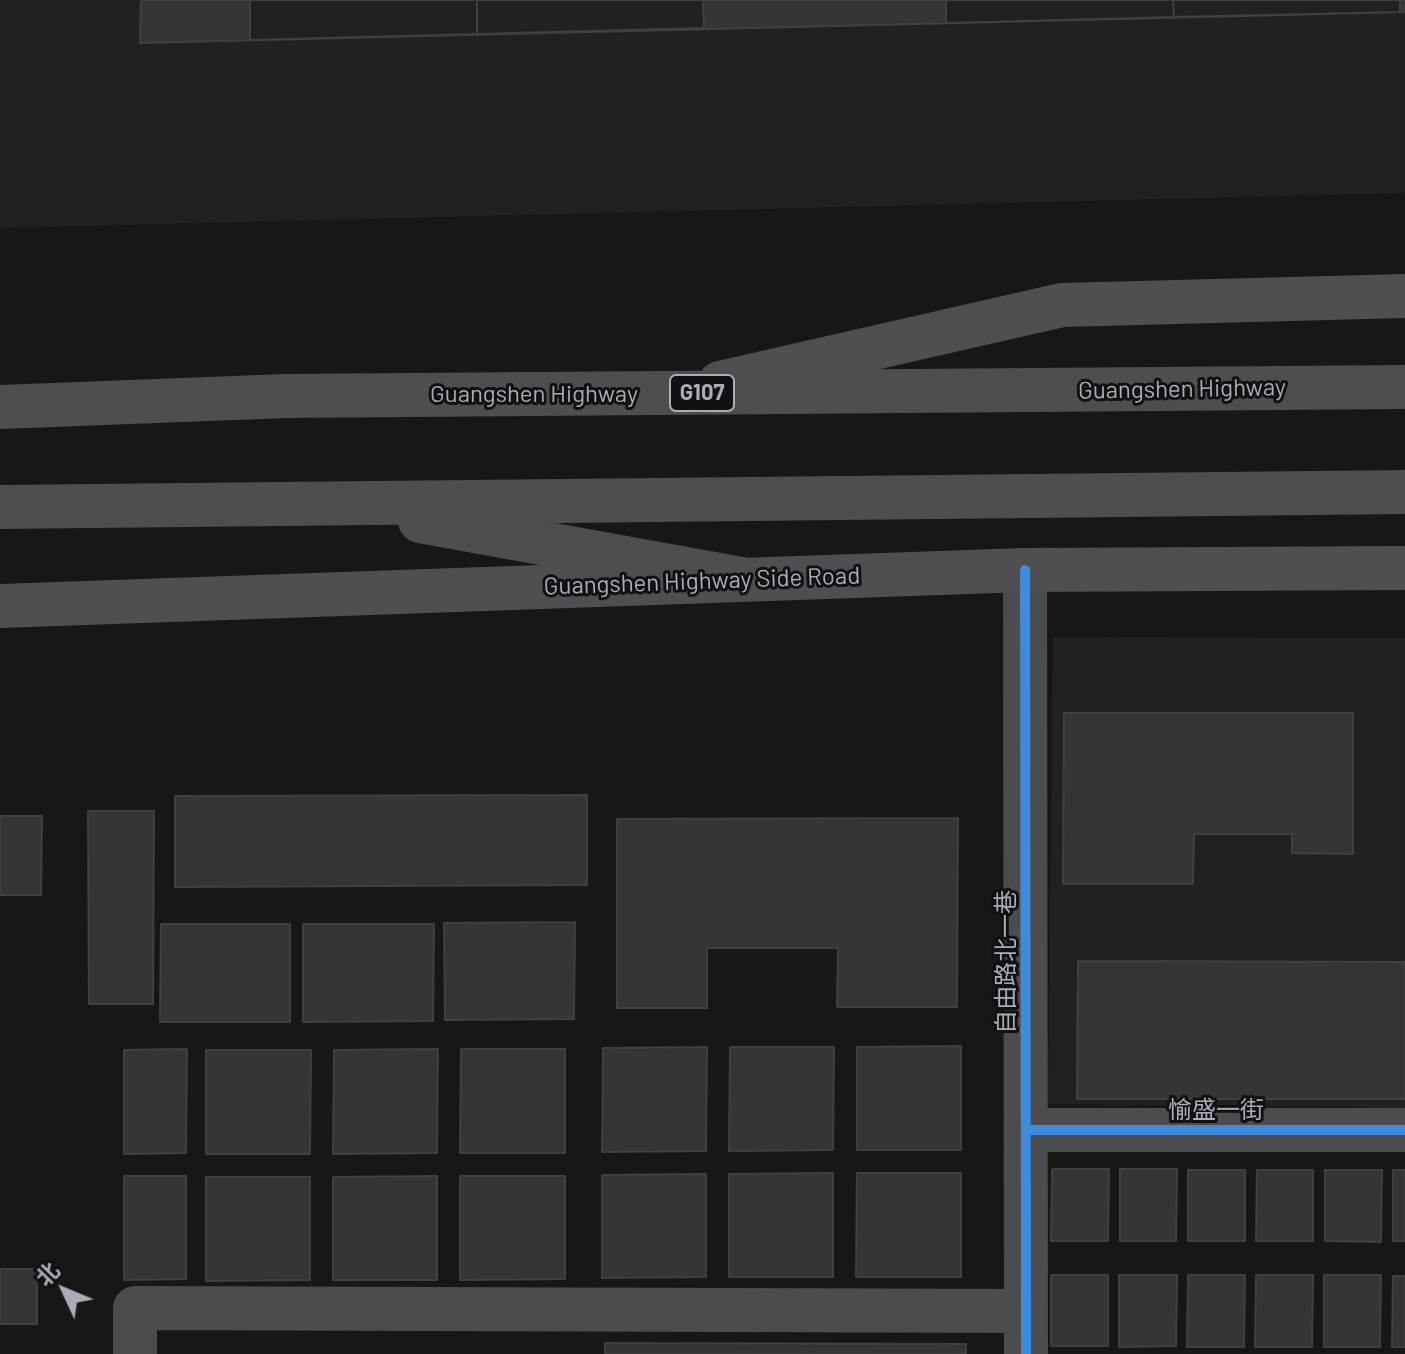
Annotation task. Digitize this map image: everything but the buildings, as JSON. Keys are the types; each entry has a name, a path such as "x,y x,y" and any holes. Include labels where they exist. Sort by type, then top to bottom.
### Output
{"highway":[{"name":"Guangshen Highway","path":"0,407 286,396 1405,387"},
{"path":"0,507 1405,492"},
{"path":"320,503 741,579"}],"main road":[{"path":"678,393 1062,305 1405,296"},
{"name":"Guangshen Highway Side Road","path":"0,606 1025,570 1405,568"}],"street":[{"name":"自由路北一巷","path":"1025,570 1026,1354"},
{"name":"愉盛一街","path":"1026,1130 1405,1130"},
{"path":"135,1354 135,1308 1026,1311"}],"shaded area":[{"path":"0,0 1405,0 1405,193 0,228"},
{"path":"1053,637 1405,638 1405,1108 1048,1104"}],"cycle path":[{"path":"1025,570 1026,1354"},
{"path":"1026,1130 1405,1130"}]}
